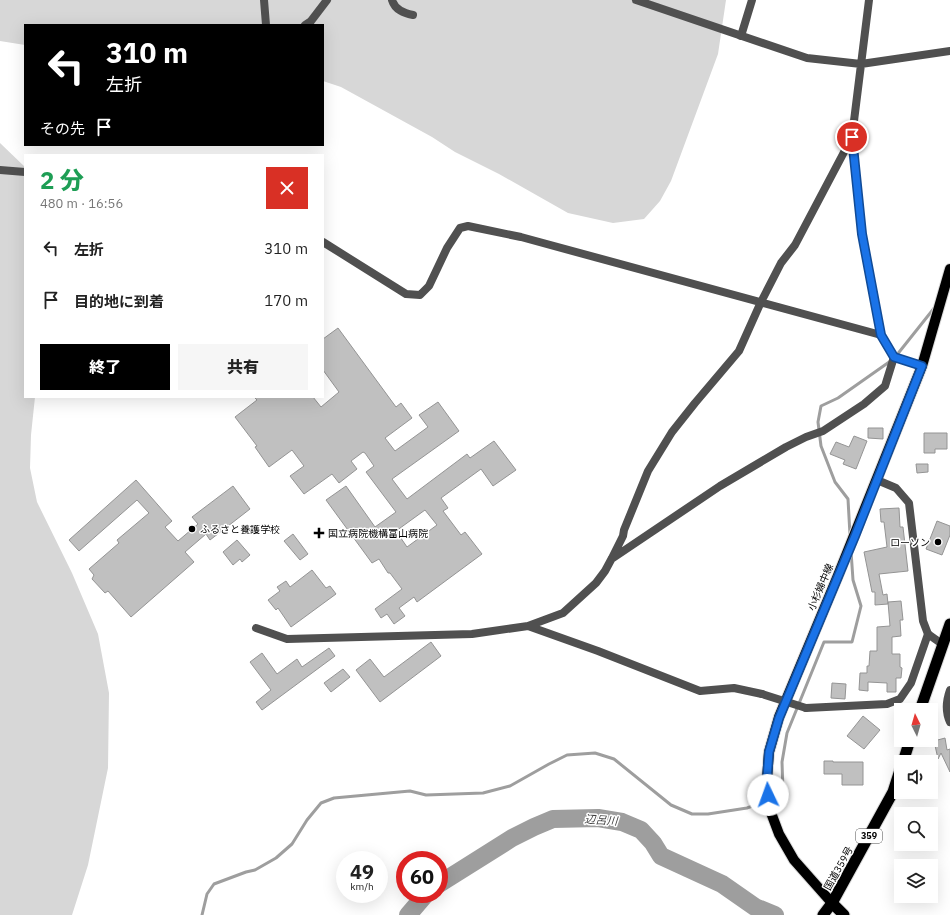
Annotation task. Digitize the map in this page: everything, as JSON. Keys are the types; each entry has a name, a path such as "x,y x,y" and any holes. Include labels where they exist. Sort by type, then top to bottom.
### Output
{"highway":[{"path":"923,703 946,646 950,624"},
{"name":"国道359号","path":"823,915 832,902 894,789"},
{"path":"832,902 844,915"}],"main road":[{"name":"小杉婦中線","path":"832,902 794,860 779,834 770,810 767,779 769,752 784,704 877,480 922,366 950,270"}],"street":[{"path":"264,0 266,24"},
{"path":"306,24 311,21 327,0"},
{"path":"392,0 403,13 413,15"},
{"path":"636,0 807,58 860,64 950,51"},
{"path":"741,36 752,0"},
{"path":"869,0 852,137 862,234 881,335 894,357 922,366"},
{"path":"256,628 287,639 472,634 528,626 563,613 596,583 605,571 612,558 648,470 672,432 695,402 739,351 761,302 781,263 795,245 852,137"},
{"path":"0,170 24,172"},
{"path":"324,243 406,294 420,295 429,286 450,243 460,228 468,226 521,237 881,335"},
{"path":"612,558 720,486 786,447 806,437 823,431 864,404 885,386 894,357"},
{"path":"877,480 896,488 909,503 923,621 928,634 946,646"},
{"path":"528,626 598,651 700,691 734,688 762,694 806,708 887,704 900,700 911,683 928,634"},
{"path":"950,690 947,699 946,714 950,722"}],"shaded area":[{"path":"0,0 726,0 718,54 671,181 660,201 644,219 613,223 568,213 499,174 455,152 432,137 341,87 324,81 324,24 24,24 24,45 0,41"},
{"path":"0,143 24,166 24,398 35,398 31,435 30,468 37,502 72,573 98,634 109,693 108,768 88,865 72,915 0,915"}],"building":[{"path":"338,328 396,407 401,403 412,418 385,438 395,451 428,427 419,415 438,402 459,431 392,479 407,499 467,454 470,458 494,441 516,470 493,486 481,469 441,498 448,508 443,511 461,535 465,532 482,554 417,602 414,597 399,608 405,616 394,624 387,614 381,618 375,609 402,589 390,573 388,573 379,559 372,563 326,500 346,486 375,527 396,512 366,472 374,466 365,453 363,452 351,461 357,469 339,483 332,474 304,494 290,476 304,466 292,450 269,467 255,447 257,446 235,417 257,400 255,398 314,398 321,407 339,392 324,371 324,338","holes":["425,510 437,525 407,547 396,531"]},
{"path":"868,428 883,428 883,439 868,438"},
{"path":"924,433 947,433 947,449 935,449 935,453 924,453"},
{"path":"854,436 867,441 856,469 843,464 845,460 830,454 836,442 849,447"},
{"path":"916,464 928,464 928,472 917,473"},
{"path":"136,480 172,521 165,527 178,541 198,524 192,517 233,486 250,509 210,540 206,534 185,552 194,562 131,617 108,591 105,593 92,579 94,575 89,569 119,543 117,540 149,513 137,500 79,551 69,540"},
{"path":"899,508 900,527 903,527 908,571 879,574 883,595 887,594 888,604 875,605 875,592 872,592 864,552 887,547 884,522 881,522 880,509"},
{"name":"ローソン","path":"937,521 950,526 950,535 942,555 926,549"},
{"path":"293,534 308,554 300,560 284,541"},
{"path":"237,540 250,555 242,562 240,559 233,565 223,552"},
{"path":"312,570 326,588 330,586 336,594 291,627 278,608 276,610 268,600 280,591 277,587 286,581 290,587"},
{"path":"901,601 903,620 900,620 901,636 892,637 892,654 900,654 900,667 902,668 901,678 896,678 896,692 887,692 887,683 868,682 868,691 859,690 860,673 867,673 870,651 877,651 877,627 890,626 888,602"},
{"path":"431,642 441,656 380,702 356,670 370,659 384,677"},
{"path":"329,648 335,656 262,710 256,702 271,690 250,662 262,653 277,674 297,659 302,667"},
{"path":"343,669 350,677 331,692 324,683"},
{"path":"832,683 846,684 845,699 831,698"},
{"path":"863,716 880,730 864,749 847,736"},
{"path":"945,738 947,750 950,749 950,772 941,753 938,759 935,747 938,747 938,740"},
{"path":"824,761 863,762 863,785 842,785 842,774 824,774"}],"waterway":[{"path":"896,356 935,307"},
{"path":"850,535 848,499 835,482 821,446 818,422 821,406 838,398 892,360"},
{"path":"771,798 783,792 782,762 787,733 824,642 852,642 861,606 853,580 851,551"},
{"path":"202,915 207,894 214,884 255,870 276,858 292,844 307,820 321,803 334,798 410,791 426,795 483,793 510,786 567,755 595,753 614,759 671,805 692,814 708,814 747,808 766,801"},
{"name":"辺呂川","path":"448,878 512,838 553,819 598,818 622,822 641,830 653,843 661,856 722,884 755,907 775,915"},
{"name":"辺呂川","path":"408,915 418,903"}],"place":[{"name":"ふるさと養護学校","path":"192,529"},
{"name":"国立病院機構富山病院","path":"319,533"},
{"name":"ローソン","path":"938,542"}],"route":[{"path":"768,795 767,779 769,752 779,718 855,536 922,366 894,357 881,335 862,234 852,137"}]}
